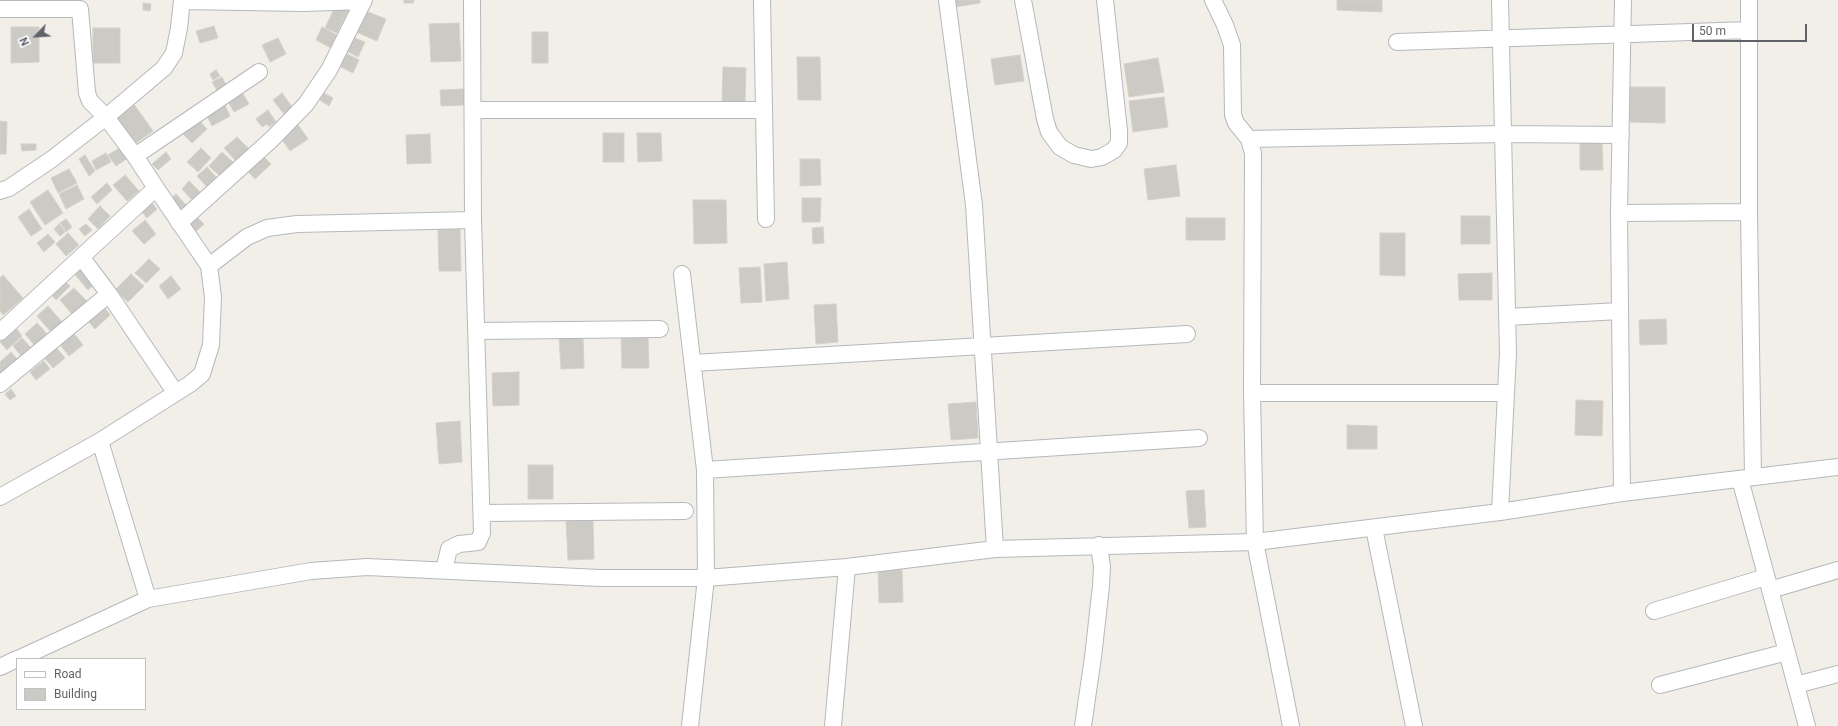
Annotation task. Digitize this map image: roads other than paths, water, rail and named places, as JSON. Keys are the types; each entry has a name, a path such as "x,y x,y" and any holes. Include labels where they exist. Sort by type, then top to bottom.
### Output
{"street":[{"path":"0,191 9,188 52,159 106,117 164,68 174,53 179,28 182,0 303,4 364,0"},
{"path":"179,223 272,139 306,104 329,70 364,0"},
{"path":"444,570 449,549 459,544 473,544 478,542 481,537 482,513 473,220 472,0"},
{"path":"762,0 766,218"},
{"path":"947,0 974,205 995,549"},
{"path":"1023,0 1045,119 1050,132 1060,147 1074,155 1091,159 1102,157 1114,150 1119,143 1105,0"},
{"path":"1214,0 1232,45 1233,115 1236,123 1249,139 1253,153 1252,393 1255,542 1291,726"},
{"path":"1500,0 1507,317 1506,393 1500,512"},
{"path":"1622,493 1619,214 1623,0"},
{"path":"1749,0 1749,212 1746,478 1768,583 1807,726"},
{"path":"0,9 80,4 87,93 90,101 106,117 135,156 209,266 213,297 211,345 202,374 190,384 175,392 100,441 0,497"},
{"path":"1397,42 1500,38 1622,36 1749,30"},
{"path":"135,156 259,72"},
{"path":"473,110 764,110"},
{"path":"1249,139 1503,134 1620,135"},
{"path":"0,332 82,258 156,188"},
{"path":"1619,214 1749,212"},
{"path":"209,266 246,237 267,228 297,224 473,220"},
{"path":"82,258 109,294 175,392"},
{"path":"682,274 705,470 706,578 690,726"},
{"path":"0,384 109,294"},
{"path":"1507,317 1620,311"},
{"path":"476,331 660,329"},
{"path":"693,363 1186,334"},
{"path":"1252,393 1506,393"},
{"path":"705,470 989,450 1198,438"},
{"path":"100,441 148,600"},
{"path":"19,658 148,600 311,571 367,567 600,578 706,578 847,567 995,549 1255,542 1500,512 1622,493 1838,467"},
{"path":"482,513 685,511"},
{"path":"1374,528 1414,726"},
{"path":"1082,726 1093,657 1101,586 1102,567 1099,545"},
{"path":"833,726 847,567"},
{"path":"1654,611 1768,583 1838,570"},
{"path":"1660,685 1787,652"},
{"path":"0,667 16,659"},
{"path":"1796,685 1838,674"}]}
